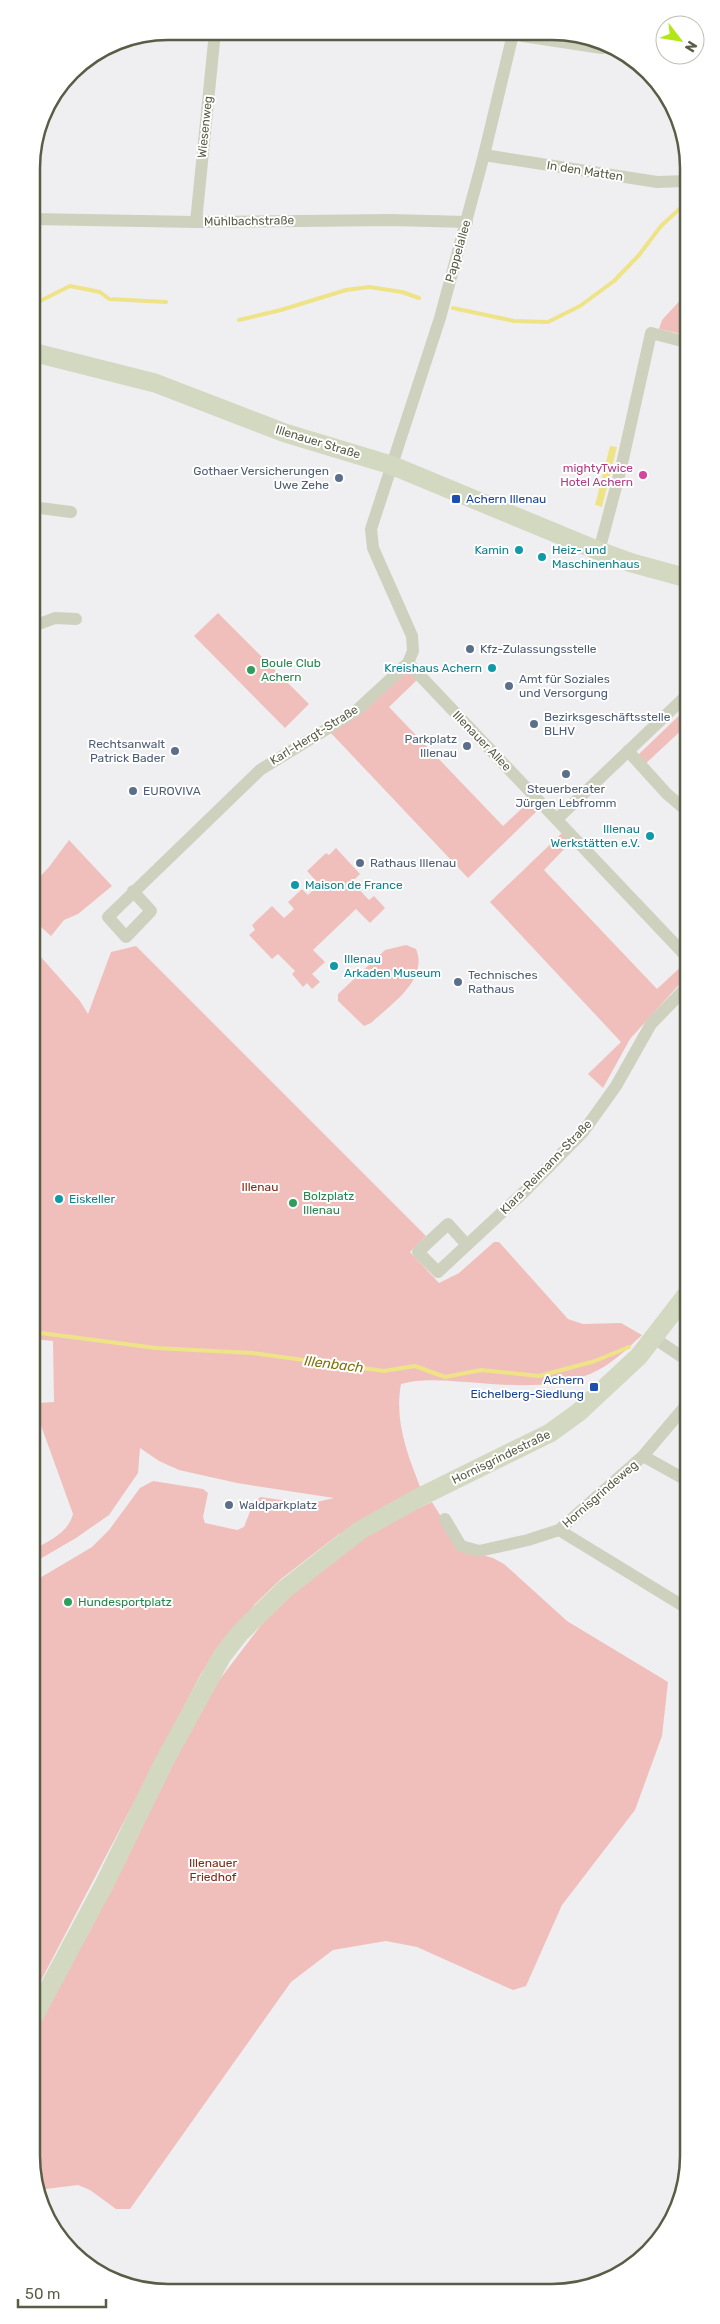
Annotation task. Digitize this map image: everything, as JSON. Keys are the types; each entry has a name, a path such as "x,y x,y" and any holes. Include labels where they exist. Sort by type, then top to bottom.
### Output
{"main road":[{"name":"Illenauer Straße","path":"40,354 155,382 285,433 391,464 598,550 632,563 680,576"},
{"name":"Hornisgrindestraße","path":"40,2005 105,1883 164,1762 222,1656 240,1633 285,1589 359,1531 432,1491 550,1433 593,1402 619,1377 654,1338 680,1304"}],"street":[{"name":"Wiesenweg","path":"196,222 214,40"},
{"name":"Pappelallee","path":"391,464 440,318 484,155 512,40"},
{"name":"In den Matten","path":"484,155 657,182 680,181"},
{"name":"Mühlbachstraße","path":"40,219 196,222 391,220 466,222"},
{"path":"598,550 615,493 651,333 680,340"},
{"path":"391,464 371,529 376,555 412,636 413,651 408,663"},
{"path":"40,508 71,512"},
{"path":"40,624 55,618 76,619"},
{"name":"Illenauer Allee","path":"408,663 680,949"},
{"name":"Karl-Hergt-Straße","path":"133,891 260,770 356,711 408,663"},
{"path":"557,819 680,702"},
{"path":"628,751 667,794 680,805"},
{"name":"Klara-Reimann-Straße","path":"467,1245 524,1192 583,1132 616,1086 652,1024 680,994"},
{"path":"654,1338 680,1355"},
{"name":"Hornisgrindeweg","path":"445,1519 461,1546 479,1551 528,1540 559,1530 644,1456 680,1413"},
{"path":"644,1456 680,1476"},
{"path":"559,1530 680,1604"}],"green space":[{"path":"680,300 680,334 659,329 662,320"},
{"name":"Boule Club Achern","path":"218,613 309,704 285,728 194,636"},
{"path":"409,673 417,680 389,707 503,826 531,800 539,809 468,878 330,732 402,674"},
{"path":"680,715 680,732 643,766 639,754"},
{"path":"562,833 571,842 544,870 657,989 680,968 680,984 630,1039 603,1088 588,1074 621,1042 490,902"},
{"path":"69,840 112,886 78,914 64,920 51,936 40,926 40,877"},
{"path":"336,848 360,874 352,882 369,900 374,896 385,908 370,923 356,909 313,950 325,962 312,974 320,982 312,989 307,983 303,987 292,974 295,971 278,954 272,959 249,935 255,930 252,925 272,906 284,918 294,909 288,902 302,889 308,895 319,884 307,871 326,853 329,855"},
{"path":"406,945 416,949 419,960 417,971 412,981 397,1000 371,1023 364,1026 338,1001 338,994 385,950"},
{"name":"Illenau","path":"136,946 426,1236 410,1252 439,1283 459,1273 494,1242 499,1242 568,1319 583,1324 621,1323 642,1335 618,1357 597,1371 575,1379 528,1385 433,1380 401,1384 399,1411 401,1425 411,1464 421,1489 338,1535 281,1579 255,1604 202,1672 40,1982 40,1578 92,1547 109,1530 140,1488 153,1481 203,1489 208,1493 203,1517 205,1523 237,1530 244,1527 254,1501 261,1497 308,1504 334,1498 237,1483 179,1470 159,1461 140,1448 138,1473 109,1515 76,1538 40,1559 40,1546 63,1531 71,1521 73,1514 40,1423 40,1403 54,1402 53,1341 40,1340 40,956 80,1001 88,1014 111,952"},
{"name":"Illenauer Friedhof","path":"432,1502 461,1549 493,1558 504,1564 567,1621 668,1682 662,1736 635,1810 562,1905 526,1986 513,1990 417,1947 386,1941 333,1950 291,1982 130,2209 116,2209 90,2190 78,2185 45,2190 40,2164 40,2021 64,1979 176,1754 217,1683 278,1603 354,1542 393,1520"}],"shaded area":[{"path":"610,446 617,447 602,507 595,505"}],"waterway":[{"path":"453,308 514,321 548,322 580,306 614,281 639,255 661,226 680,209"},
{"path":"40,301 70,286 100,292 109,299 166,302"},
{"path":"239,320 281,310 346,290 369,287 402,292 419,298"},
{"name":"Illenbach","path":"40,1333 156,1348 252,1353 384,1371 415,1366 445,1377 481,1370 539,1376 595,1361 629,1347"}],"place":[{"name":"mightyTwice Hotel Achern","path":"643,475"},
{"name":"Gothaer Versicherungen Uwe Zehe","path":"339,478"},
{"name":"Achern Illenau","path":"456,499"},
{"name":"Kamin","path":"519,550"},
{"name":"Heiz- und Maschinenhaus","path":"542,557"},
{"name":"Kfz-Zulassungsstelle","path":"470,649"},
{"name":"Kreishaus Achern","path":"492,668"},
{"name":"Boule Club Achern","path":"251,670"},
{"name":"Amt für Soziales und Versorgung","path":"509,686"},
{"name":"Bezirksgeschäftsstelle BLHV","path":"534,724"},
{"name":"Parkplatz Illenau","path":"467,746"},
{"name":"Rechtsanwalt Patrick Bader","path":"175,751"},
{"name":"Steuerberater Jürgen Lebfromm","path":"566,774"},
{"name":"EUROVIVA","path":"133,791"},
{"name":"Illenau Werkstätten e.V.","path":"650,836"},
{"name":"Rathaus Illenau","path":"360,863"},
{"name":"Maison de France","path":"295,885"},
{"name":"Illenau Arkaden Museum","path":"334,966"},
{"name":"Technisches Rathaus","path":"458,982"},
{"name":"Eiskeller","path":"59,1199"},
{"name":"Bolzplatz Illenau","path":"293,1203"},
{"name":"Achern Eichelberg-Siedlung","path":"594,1387"},
{"name":"Waldparkplatz","path":"229,1505"},
{"name":"Hundesportplatz","path":"68,1602"}]}
